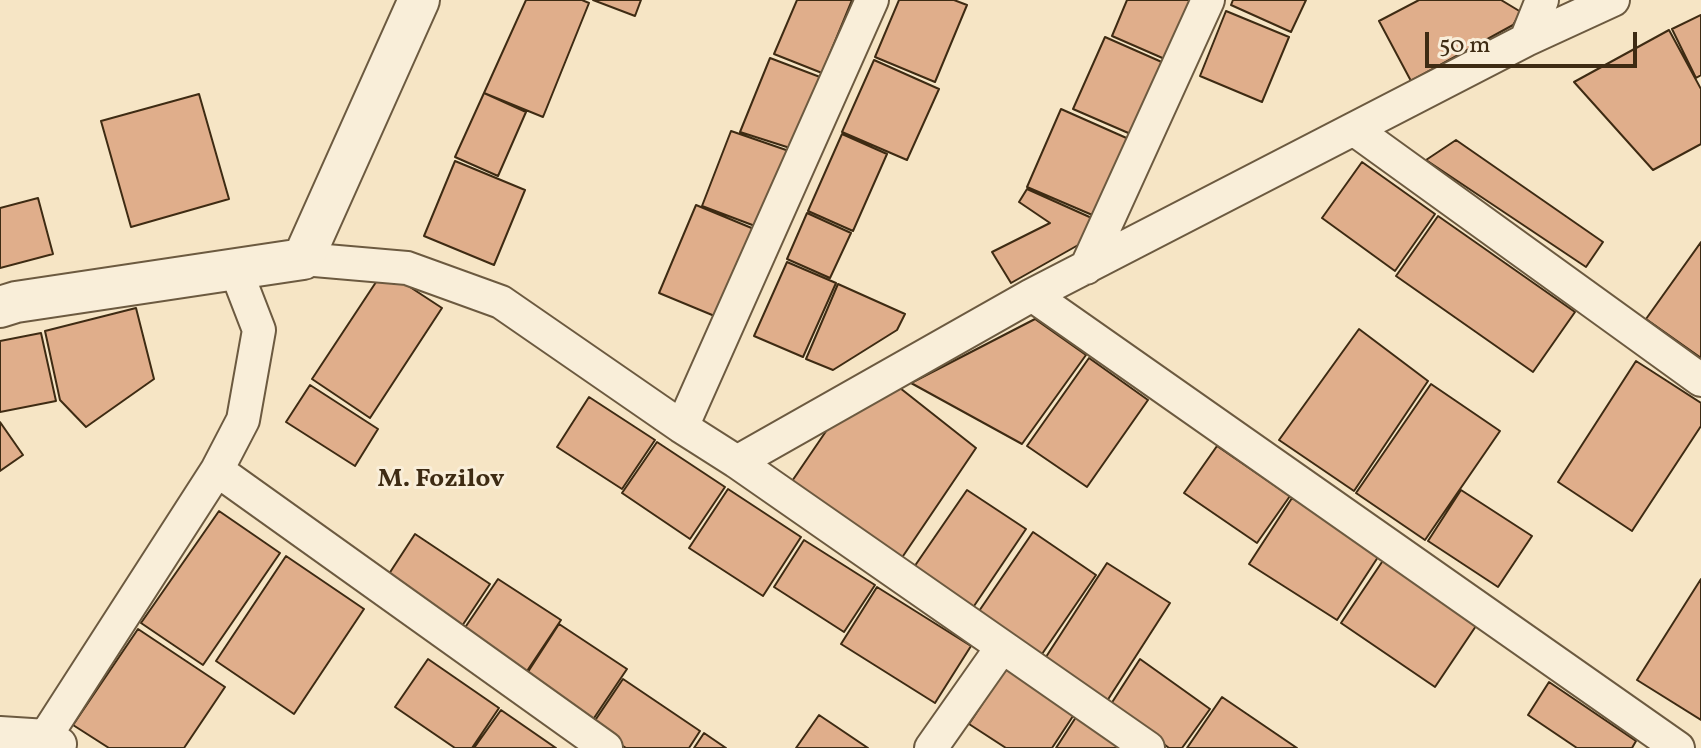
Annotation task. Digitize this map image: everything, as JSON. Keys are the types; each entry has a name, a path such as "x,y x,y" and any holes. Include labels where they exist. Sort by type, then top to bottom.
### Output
{"street":[{"path":"303,259 419,0"},
{"path":"682,427 872,0"},
{"path":"1086,268 1208,0"},
{"path":"1526,40 1542,0"},
{"path":"737,462 1032,295 1526,40 1613,0"},
{"path":"1355,130 1701,380"},
{"path":"0,307 16,302 303,259 407,268 501,302 1148,748"},
{"path":"0,733 50,744 217,470 243,420 259,330 235,268"},
{"path":"1032,295 1678,748"},
{"path":"217,470 606,748"},
{"path":"931,748 1002,647"}],"building":[{"path":"526,0 582,0 589,3 543,117 484,93"},
{"path":"593,0 641,0 635,16"},
{"path":"797,0 852,0 822,73 774,54"},
{"path":"899,0 954,0 967,5 935,82 875,57"},
{"path":"1127,0 1192,0 1167,60 1112,36"},
{"path":"1233,0 1306,0 1291,32 1231,5"},
{"path":"1419,0 1501,0 1521,12 1513,25 1411,81 1379,21"},
{"path":"1226,11 1289,37 1262,102 1200,76"},
{"path":"1701,15 1701,75 1696,78 1672,29"},
{"path":"1669,30 1701,89 1701,144 1653,170 1574,82"},
{"path":"1105,37 1164,63 1133,135 1073,109"},
{"path":"770,58 820,77 790,148 740,132"},
{"path":"874,60 939,89 907,160 842,132"},
{"path":"484,93 526,112 498,176 455,157"},
{"path":"199,94 229,199 131,227 101,121"},
{"path":"1061,109 1131,140 1097,217 1027,187"},
{"path":"731,131 789,151 755,226 702,206"},
{"path":"842,134 887,154 853,231 808,211"},
{"path":"1456,140 1603,242 1586,267 1426,160"},
{"path":"455,161 525,190 494,265 424,236"},
{"path":"1362,162 1435,214 1395,271 1322,218"},
{"path":"1027,189 1094,219 1080,244 1011,283 992,252 1050,223 1019,202"},
{"path":"38,198 53,254 0,268 0,208"},
{"path":"696,205 754,229 717,317 659,293"},
{"path":"807,213 851,233 830,278 787,259"},
{"path":"1438,216 1575,312 1533,372 1396,276"},
{"path":"1701,242 1701,358 1646,319"},
{"path":"787,262 836,283 803,357 754,336"},
{"path":"384,270 442,308 370,418 312,379"},
{"path":"838,284 905,314 897,330 833,370 806,359"},
{"path":"136,308 154,379 86,427 60,400 45,331"},
{"path":"1035,319 1086,355 1022,444 911,383"},
{"path":"1359,329 1428,381 1354,491 1279,440"},
{"path":"41,333 56,401 0,412 0,341"},
{"path":"1089,358 1148,400 1087,487 1027,446"},
{"path":"1636,361 1701,403 1701,426 1632,531 1558,482"},
{"path":"1431,384 1500,431 1425,540 1356,493"},
{"path":"310,385 378,429 355,466 286,422"},
{"path":"900,388 976,448 899,562 788,487 833,421"},
{"path":"589,397 655,440 622,489 557,447"},
{"path":"0,422 23,455 0,471"},
{"path":"657,442 725,487 690,539 622,493"},
{"path":"1217,446 1290,496 1257,543 1184,493"},
{"path":"728,489 801,537 763,596 689,548"},
{"path":"967,490 1026,529 972,609 912,570"},
{"path":"1461,490 1532,536 1498,587 1428,541"},
{"path":"1292,498 1380,554 1337,620 1249,564"},
{"path":"219,511 280,553 203,665 141,623"},
{"path":"1033,532 1096,575 1040,657 977,614"},
{"path":"415,534 490,584 460,629 385,580"},
{"path":"804,540 875,585 844,632 774,587"},
{"path":"286,556 364,609 294,714 216,661"},
{"path":"1384,559 1478,623 1435,687 1341,623"},
{"path":"1107,563 1170,603 1107,701 1044,660"},
{"path":"498,579 561,620 523,677 462,632"},
{"path":"1701,579 1701,720 1637,680"},
{"path":"877,587 971,646 935,703 841,644"},
{"path":"559,624 627,669 590,724 524,678"},
{"path":"138,629 225,687 184,748 109,748 73,725"},
{"path":"428,659 499,708 472,748 455,748 395,707"},
{"path":"1140,659 1210,709 1182,748 1169,748 1111,704"},
{"path":"1006,668 1075,713 1052,748 1006,748 969,724"},
{"path":"623,679 700,731 689,748 626,748 592,725"},
{"path":"1549,682 1636,741 1632,748 1577,748 1528,715"},
{"path":"1222,697 1297,748 1187,748"},
{"path":"501,710 556,748 474,748"},
{"path":"1078,714 1131,748 1056,748"},
{"path":"819,715 868,748 796,748"},
{"path":"704,733 726,748 694,748"}],"district":[{"name":"M. Fozilov","path":"441,481"}]}
